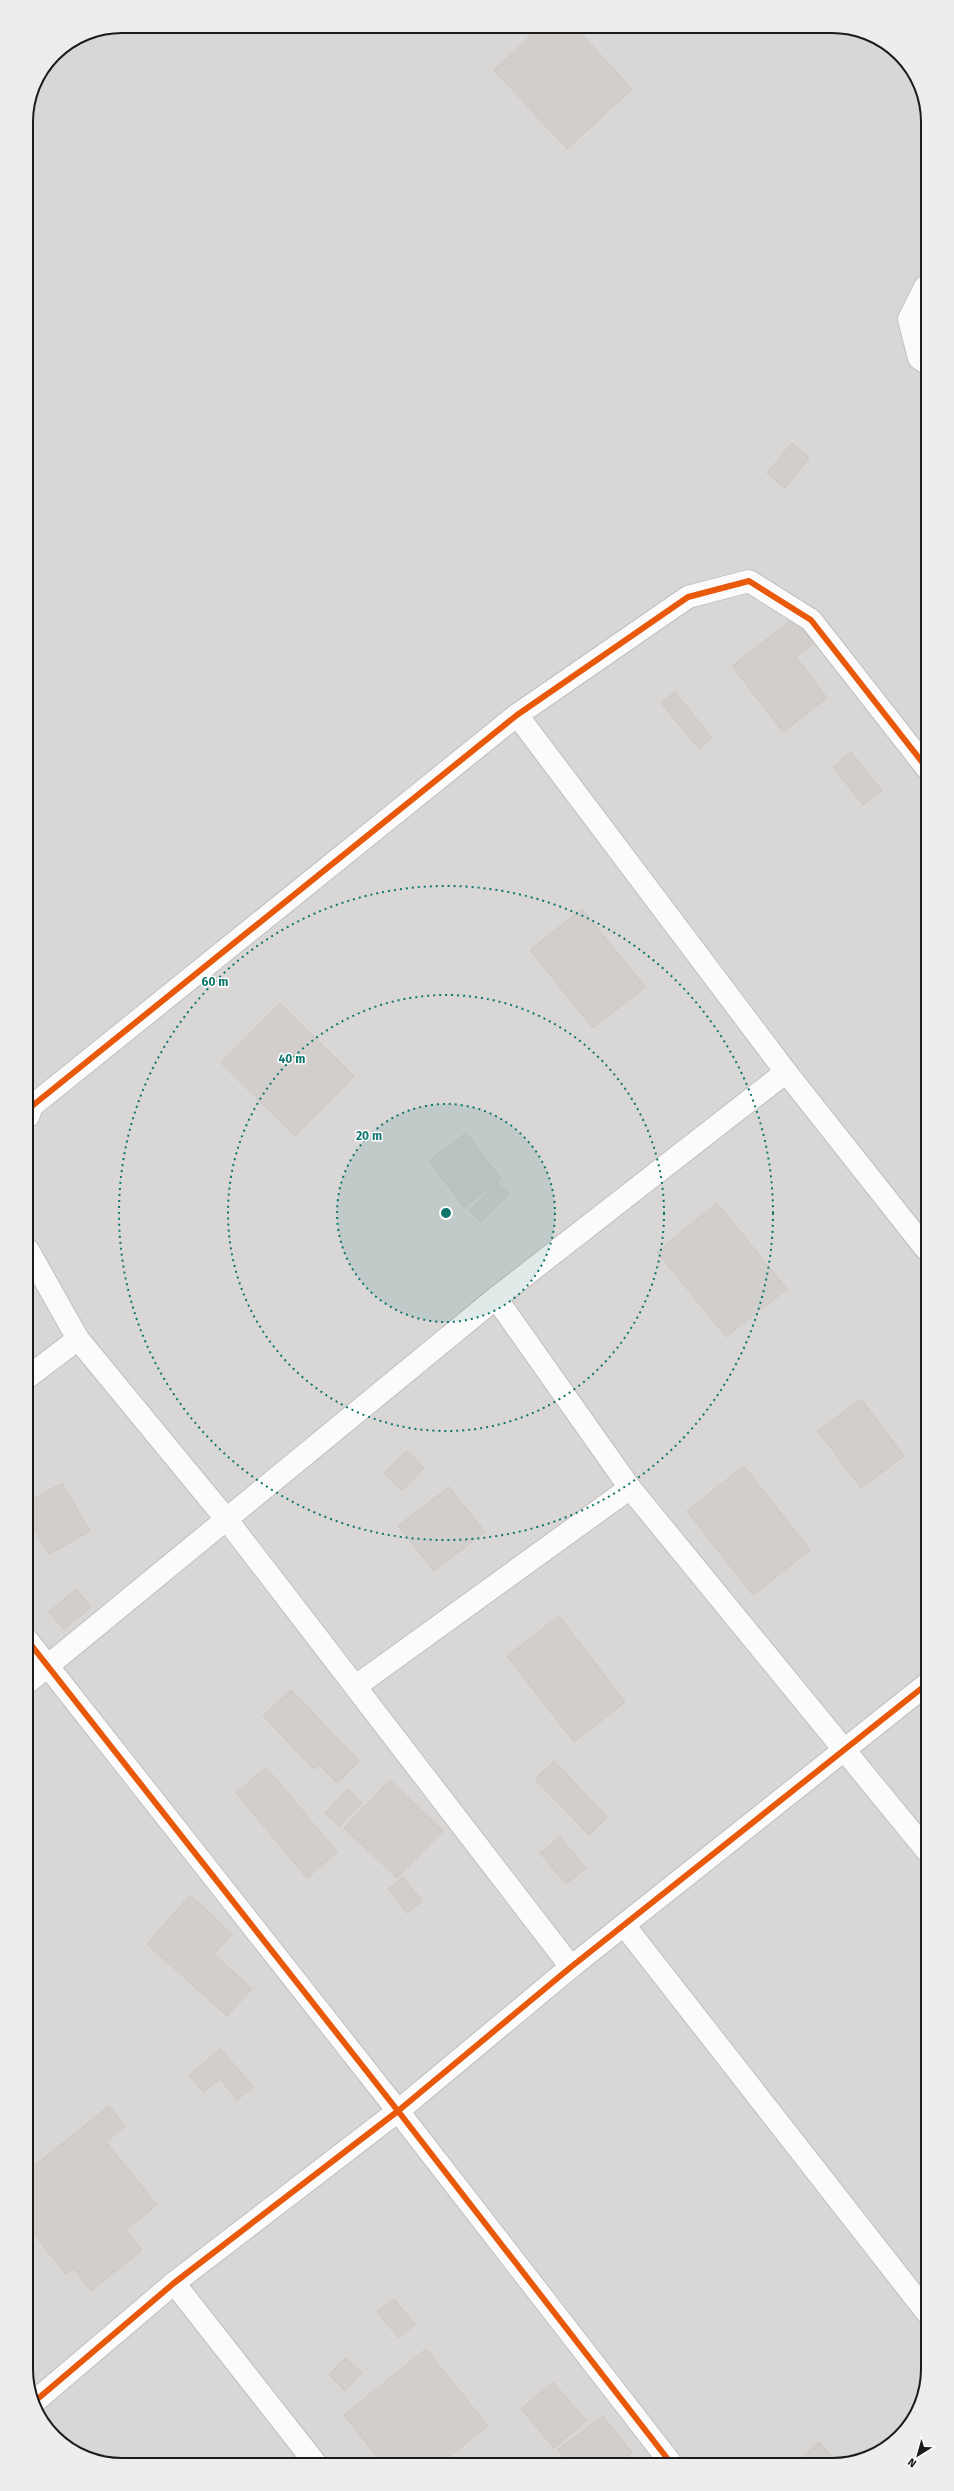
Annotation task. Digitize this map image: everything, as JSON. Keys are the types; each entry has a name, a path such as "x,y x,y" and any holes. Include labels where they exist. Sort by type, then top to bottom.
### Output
{"street":[{"path":"921,295 909,319 919,358 921,359"},
{"path":"33,1105 517,715 688,597 749,581 811,620 921,761"},
{"path":"517,715 786,1072 919,1224"},
{"path":"33,1678 496,1298 786,1072"},
{"path":"33,1259 78,1339 227,1520 571,1967"},
{"path":"496,1298 630,1488 843,1751 921,1844"},
{"path":"33,1373 78,1339"},
{"path":"356,1686 630,1488"},
{"path":"33,1647 398,2111 667,2458"},
{"path":"38,2398 174,2283 398,2111 571,1967 921,1689"},
{"path":"624,1925 921,2305"},
{"path":"174,2283 311,2458"}],"shaded area":[{"path":"122,33 838,33 861,38 886,51 903,68 909,77 918,99 921,122 921,2369 916,2398 903,2423 882,2443 861,2453 838,2458 116,2458 93,2453 68,2440 51,2423 38,2398 33,2375 33,116 36,99 40,88 48,72 55,63 72,48 83,42 104,35"}],"building":[{"path":"534,33 580,33 632,89 567,149 494,70"},
{"path":"792,443 809,458 785,488 767,473"},
{"path":"794,618 814,643 796,657 827,698 783,732 732,666"},
{"path":"675,692 712,738 699,749 661,703"},
{"path":"851,752 882,791 863,805 833,767"},
{"path":"582,909 645,987 593,1028 530,950"},
{"path":"280,1003 354,1076 295,1136 221,1063"},
{"path":"466,1133 501,1179 464,1207 429,1161"},
{"path":"497,1183 509,1194 481,1222 469,1211"},
{"path":"717,1203 787,1289 726,1337 657,1252"},
{"path":"861,1399 904,1456 861,1488 818,1431"},
{"path":"407,1451 424,1468 402,1490 384,1473"},
{"path":"744,1466 810,1550 753,1595 687,1511"},
{"path":"62,1483 90,1531 49,1554 33,1527 33,1499"},
{"path":"449,1487 485,1532 434,1571 398,1526"},
{"path":"76,1589 91,1607 64,1629 49,1612"},
{"path":"559,1616 625,1702 574,1742 507,1656"},
{"path":"291,1690 359,1761 337,1783 319,1765 314,1769 263,1716"},
{"path":"554,1761 607,1817 589,1835 535,1779"},
{"path":"266,1767 337,1852 307,1878 236,1793"},
{"path":"390,1780 443,1831 397,1878 344,1828"},
{"path":"348,1789 362,1803 339,1826 325,1813"},
{"path":"560,1837 586,1868 566,1884 540,1853"},
{"path":"403,1877 422,1901 407,1913 388,1889"},
{"path":"190,1895 232,1934 214,1954 252,1989 227,2016 147,1944"},
{"path":"221,2049 253,2087 237,2100 220,2079 203,2092 189,2075"},
{"path":"109,2106 125,2126 106,2142 157,2205 125,2230 142,2250 91,2291 73,2268 66,2274 33,2233 33,2167"},
{"path":"394,2299 415,2324 399,2338 377,2312"},
{"path":"426,2349 488,2426 447,2458 378,2458 344,2415"},
{"path":"345,2358 362,2373 345,2391 329,2375"},
{"path":"553,2382 586,2421 554,2448 521,2409"},
{"path":"603,2416 632,2453 626,2458 564,2458 558,2450"},
{"path":"819,2442 833,2458 832,2458 801,2458"}],"cycle path":[{"path":"33,1105 517,715 688,597 749,581 811,620 921,761"},
{"path":"33,1647 398,2111 667,2458"},
{"path":"38,2398 174,2283 398,2111 571,1967 921,1689"}]}
